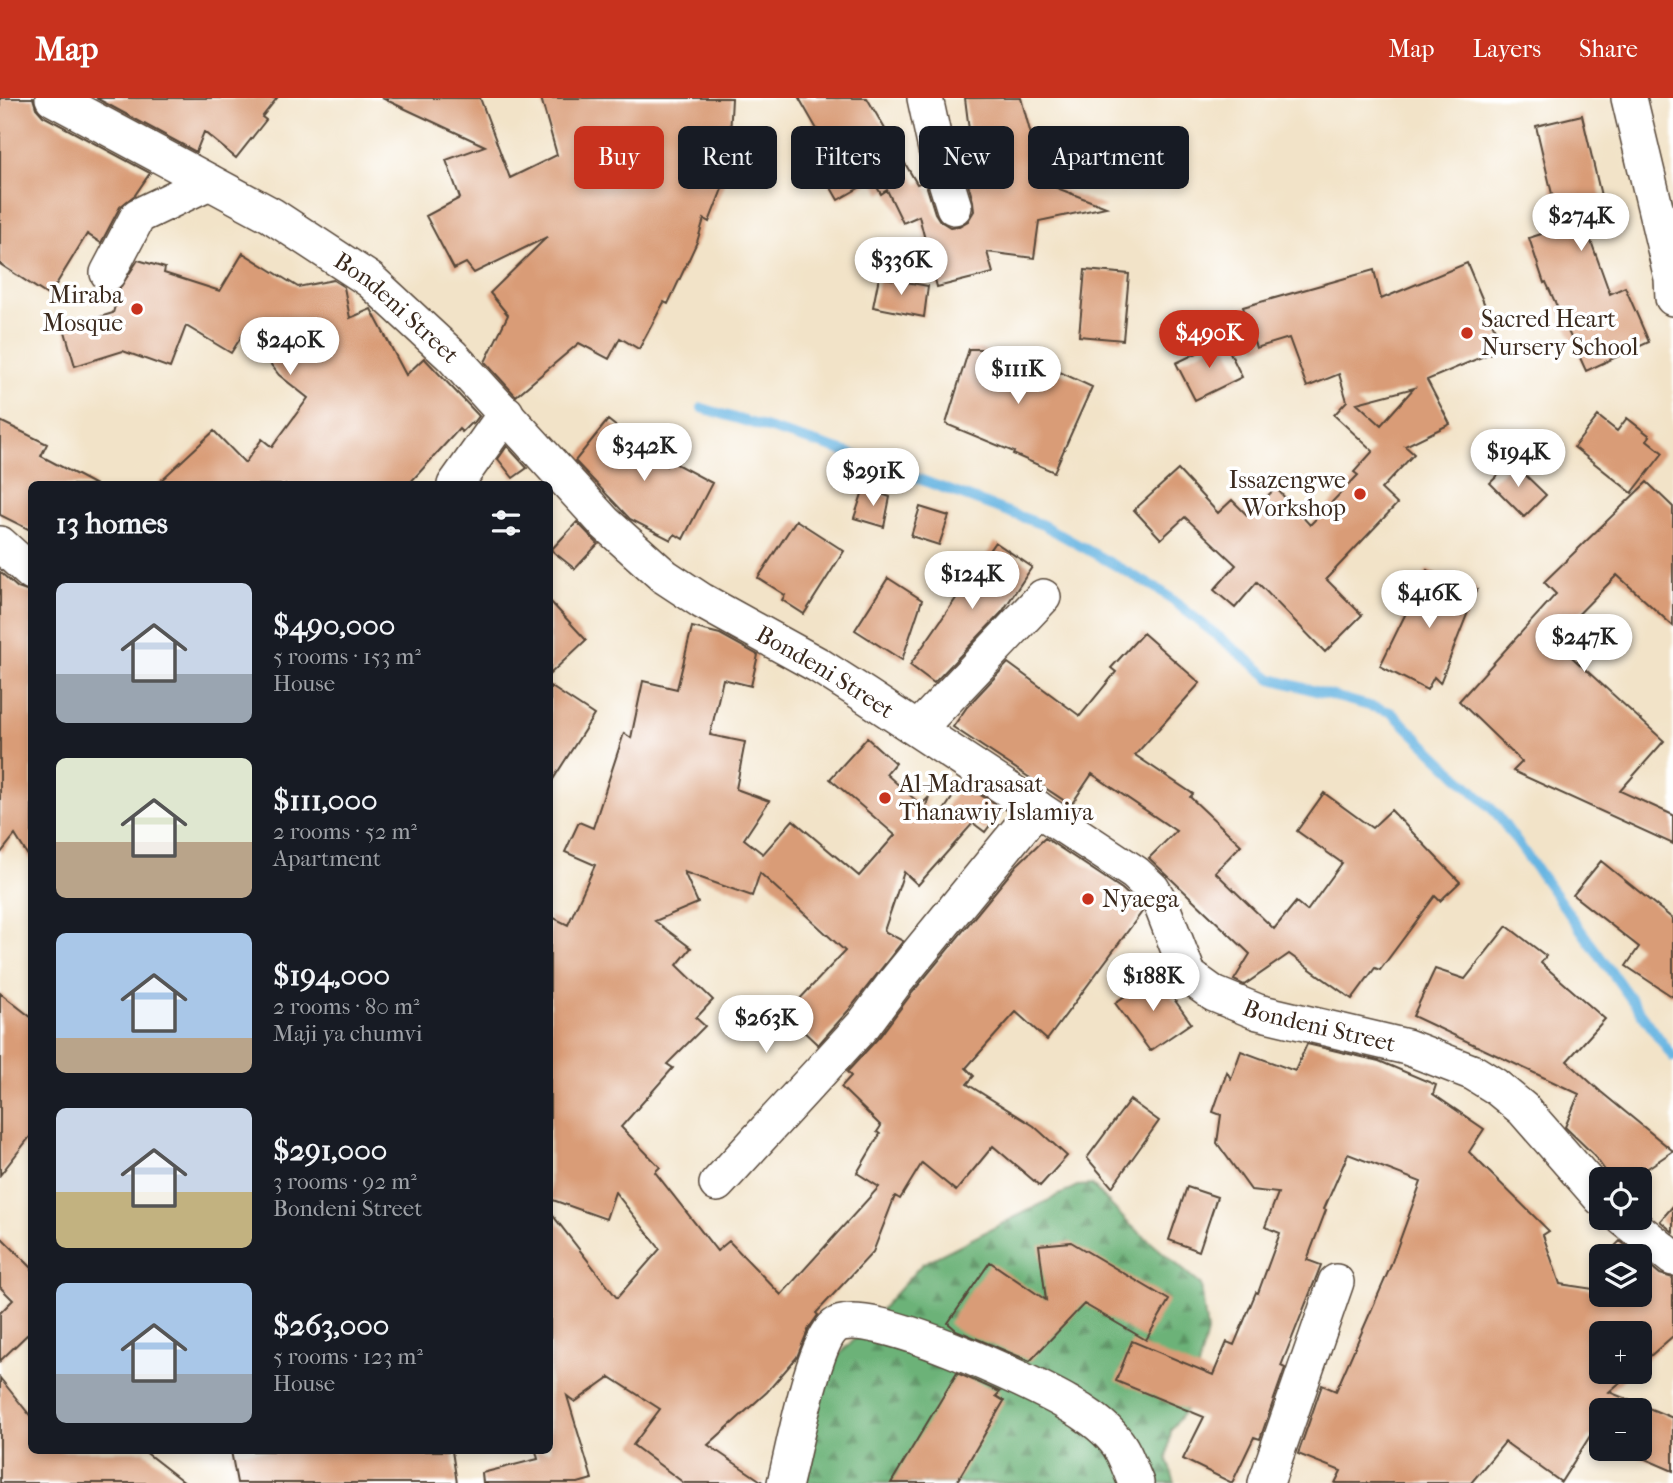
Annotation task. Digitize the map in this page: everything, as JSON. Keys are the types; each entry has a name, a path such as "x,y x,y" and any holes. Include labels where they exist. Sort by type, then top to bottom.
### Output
{"street":[{"name":"Bondeni Street","path":"53,98 271,215 370,280 424,328 606,523 664,576 702,601 818,665 918,729 1115,858 1152,889 1161,904 1189,976 1214,994 1258,1012 1407,1047 1474,1073 1523,1109 1589,1184"},
{"path":"925,98 936,149 954,207"},
{"path":"1629,98 1672,278 1673,298"},
{"path":"108,273 138,216 209,182"},
{"path":"458,481 506,413"},
{"path":"0,544 28,569"},
{"path":"918,729 1043,597"},
{"path":"717,1184 864,1024 895,981 1038,808"},
{"path":"1638,1230 1673,1258"},
{"path":"1266,1483 1336,1282"},
{"path":"785,1483 816,1360 835,1326 853,1320 903,1331 950,1349 1022,1380 1071,1405 1116,1440 1136,1483"}],"green space":[{"path":"1092,1185 1127,1222 1201,1285 1207,1333 1188,1406 1171,1430 1167,1459 1175,1483 791,1483 783,1417 922,1264 1077,1186"}],"building":[{"path":"0,98 33,98 36,108 43,116 150,173 135,195 120,207 101,243 87,234 49,296 0,264"},
{"path":"96,98 277,98 262,117 266,120 236,158 204,132 196,152"},
{"path":"382,98 480,98 510,178 557,155 541,98 732,98 730,126 678,126 678,189 722,189 709,222 704,219 697,242 668,304 664,302 639,349 620,338 609,359 579,343 516,396 485,362 508,315 490,293 547,237 474,273 466,263 454,269 426,216 460,198 446,160 485,146"},
{"path":"799,98 867,98 883,126 815,126"},
{"path":"965,98 1021,98 1029,126 1028,189 1060,189 1106,207 1039,221 1034,258 987,252 993,273 937,287 919,216 903,223 887,190 881,194 878,189 905,189 905,163 919,183 919,189 928,189 940,221 950,227 968,221 974,211 970,189 1014,189 1014,126 968,126"},
{"path":"1582,115 1602,200 1578,205 1610,294 1625,287 1649,342 1586,371 1546,282 1544,283 1529,238 1560,228 1536,126"},
{"path":"832,189 857,189 838,200"},
{"path":"243,253 298,287 333,280 344,287 350,318 371,309 406,375 424,358 479,416 462,432 459,429 412,481 160,481 214,431 245,463 262,439 272,447 308,398 279,375 245,331 231,353 186,326 170,368 123,351 75,366 64,328 113,313 120,288 138,260 165,268 164,273 220,291"},
{"path":"1467,263 1503,348 1427,380 1450,424 1405,446 1414,454 1381,489 1397,504 1326,579 1362,615 1325,652 1257,582 1235,608 1214,590 1236,565 1185,517 1161,539 1134,510 1178,470 1218,513 1232,500 1247,515 1276,488 1310,525 1358,475 1354,472 1373,451 1334,415 1347,401 1339,374 1307,387 1289,338 1256,348 1243,307 1374,270 1381,299","holes":["1414,388 1381,425 1357,403"]},
{"path":"1085,270 1129,274 1123,340 1079,336"},
{"path":"879,277 928,286 924,317 873,307"},
{"path":"1224,340 1242,377 1195,400 1176,363"},
{"path":"969,349 980,349 1043,370 1045,365 1092,387 1054,472 946,424"},
{"path":"1598,416 1617,431 1627,418 1650,436 1647,440 1663,453 1632,493 1574,447"},
{"path":"608,420 666,466 669,460 712,483 683,539 675,534 671,540 630,519 575,461"},
{"path":"0,421 47,444 41,456 88,481 28,481 28,529 0,515"},
{"path":"507,446 527,468 513,478 498,459"},
{"path":"1512,462 1546,495 1524,517 1490,483"},
{"path":"1647,482 1673,507 1673,626 1617,575 1553,640 1664,741 1620,791 1673,815 1673,844 1513,771 1522,762 1459,701 1556,594 1544,582"},
{"path":"864,488 890,497 884,527 854,518"},
{"path":"920,507 949,516 939,545 911,536"},
{"path":"796,520 844,551 804,614 782,600 785,595 758,578"},
{"path":"577,522 598,544 575,569 553,552 553,548"},
{"path":"995,542 1032,567 1002,612 934,683 910,665"},
{"path":"1427,570 1477,589 1440,683 1434,677 1427,690 1380,666"},
{"path":"0,572 18,588 28,592 28,856 15,835 0,854"},
{"path":"888,578 922,600 902,660 855,630"},
{"path":"553,604 586,640 553,671"},
{"path":"692,627 720,634 758,655 751,686 723,679 710,735 745,742 736,789 769,801 744,839 763,854 793,820 859,876 895,835 830,779 867,738 895,763 886,774 921,805 929,797 925,809 938,819 962,783 1002,809 985,832 973,823 918,885 904,872 884,931 903,941 818,1045 801,1029 809,1020 794,1005 845,951 760,873 752,896 684,872 698,903 655,921 691,948 677,965 713,1000 696,1018 705,1026 667,1064 673,1068 621,1127 660,1167 655,1172 717,1251 729,1241 781,1295 879,1187 857,1173 880,1134 877,1132 881,1126 841,1087 851,1076 847,1072 880,1036 1017,865 1045,838 1122,889 1142,912 1047,1040 1016,1012 966,1068 974,1076 967,1084 1034,1126 1067,1156 1040,1186 993,1146 956,1191 922,1163 900,1199 895,1196 873,1252 816,1313 818,1315 809,1328 797,1357 767,1392 708,1445 764,1483 684,1483 633,1445 660,1409 610,1377 575,1402 567,1396 592,1479 578,1483 483,1483 482,1473 538,1459 537,1454 553,1454 553,1216 617,1298 660,1249 615,1192 606,1219 553,1200 553,918 568,925 595,865 565,852 579,822 593,828 624,733 631,738 643,681 677,689"},
{"path":"1143,633 1200,683 1135,755 1193,794 1190,797 1241,845 1215,872 1274,929 1296,902 1307,911 1342,863 1297,831 1324,793 1372,828 1391,810 1460,882 1440,901 1435,896 1380,970 1375,968 1352,999 1289,954 1244,985 1234,980 1250,954 1149,858 1176,831 1092,774 1071,805 953,727 967,707 1008,663 1080,716 1116,672 1111,668"},
{"path":"553,688 594,715 553,779"},
{"path":"1601,861 1673,919 1673,997 1626,966 1639,947 1573,895"},
{"path":"1507,926 1546,956 1541,963 1605,1019 1567,1061 1673,1151 1649,1167 1602,1167 1565,1127 1579,1094 1413,1016 1435,969 1465,979"},
{"path":"1156,974 1191,1023 1150,1051 1115,1003"},
{"path":"0,993 28,1015 28,1139 0,1175"},
{"path":"1307,1044 1379,1061 1436,1085 1433,1094 1484,1129 1469,1152 1549,1231 1543,1235 1560,1284 1589,1288 1589,1307 1652,1307 1652,1267 1660,1274 1673,1278 1673,1336 1652,1354 1652,1321 1589,1321 1589,1384 1618,1384 1609,1392 1624,1398 1589,1398 1589,1438 1561,1482 1505,1442 1471,1483 1335,1483 1341,1471 1298,1454 1322,1385 1336,1391 1389,1270 1421,1182 1348,1154 1324,1209 1326,1210 1307,1260 1321,1265 1281,1366 1285,1368 1260,1439 1254,1437 1232,1483 1183,1459 1204,1417 1116,1381 1132,1341 1213,1375 1227,1342 1234,1345 1256,1292 1258,1293 1280,1233 1265,1227 1278,1193 1251,1190 1217,1143 1221,1115 1213,1112 1227,1072 1231,1079 1241,1051 1295,1071"},
{"path":"1130,1100 1159,1121 1112,1187 1087,1158"},
{"path":"1187,1187 1217,1197 1199,1251 1169,1240"},
{"path":"1673,1206 1673,1232 1660,1221"},
{"path":"0,1236 28,1264 28,1334 0,1361 0,1313 13,1300 0,1287"},
{"path":"1071,1242 1169,1300 1146,1340 1084,1304 1030,1361 956,1330 948,1323 990,1262 1046,1300 1039,1245"},
{"path":"957,1373 1000,1392 996,1396 1004,1401 956,1483 891,1483"},
{"path":"0,1378 28,1413 28,1454 148,1454 185,1483 0,1483"},
{"path":"1652,1409 1673,1418 1673,1471 1650,1461 1652,1461"},
{"path":"232,1454 452,1454 457,1483 237,1483"}],"waterway":[{"path":"702,408 846,452 1043,525 1161,591 1272,679 1391,712 1496,813 1673,1057"}],"place":[{"name":"Miraba Mosque","path":"137,309"},
{"name":"Sacred Heart Nursery School","path":"1467,333"},
{"name":"Issazengwe Workshop","path":"1360,494"},
{"name":"Al-Madrasasat Thanawiy Islamiya","path":"885,798"},
{"name":"Nyaega","path":"1088,899"}]}
